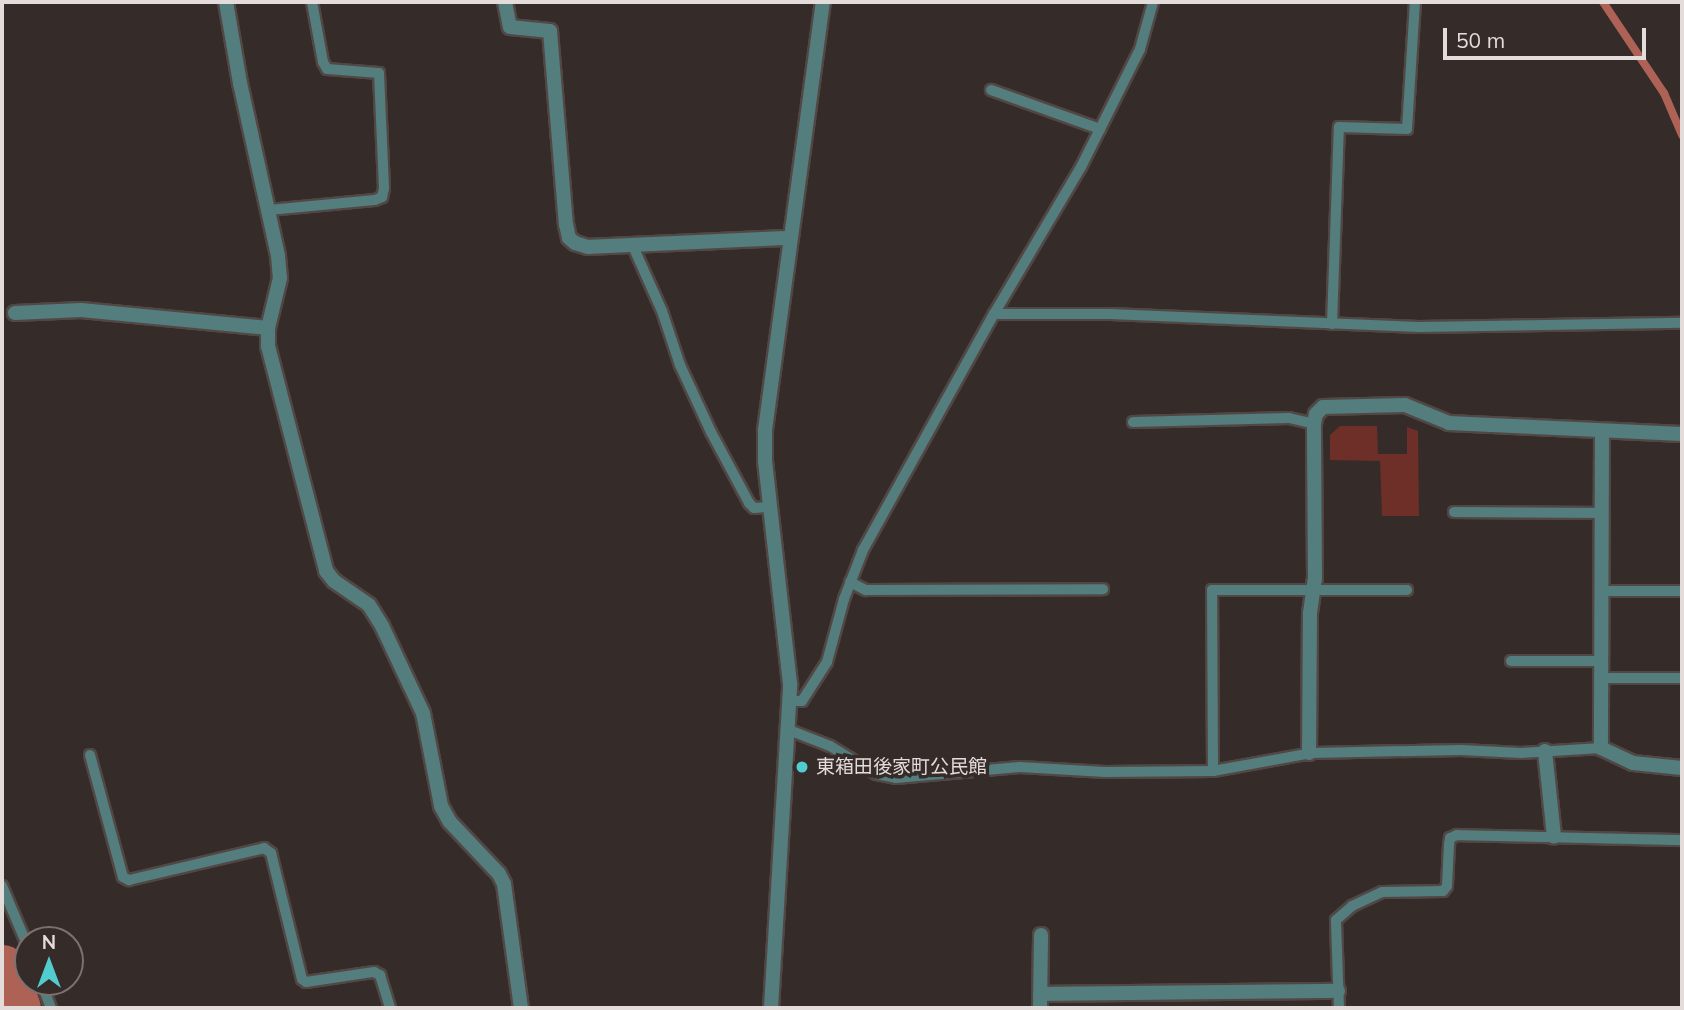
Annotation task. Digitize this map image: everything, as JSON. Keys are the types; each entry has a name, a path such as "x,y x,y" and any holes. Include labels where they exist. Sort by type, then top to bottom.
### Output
{"street":[{"path":"226,2 240,83 269,210 280,278 268,328 274,375 326,571 334,581 369,605 382,626 423,713 441,806 450,822 499,874 504,884 521,1008"},
{"path":"505,2 510,27 550,31 569,238 589,247 789,238"},
{"path":"771,1008 790,701 787,645 765,461 767,398 823,2"},
{"path":"15,313 80,310 268,328"},
{"path":"1309,753 1310,613 1314,589 1314,424 1316,414 1323,407 1405,405 1449,423 1682,434"},
{"path":"1602,432 1601,748 1633,763 1682,768"},
{"path":"1545,751 1554,837"},
{"path":"1041,935 1040,1001 1338,991"}],"lane":[{"path":"269,210 382,197 379,73 327,69 323,62 312,2"},
{"path":"790,701 802,701 827,662 850,582 863,550 1100,129 1140,50 1153,2"},
{"path":"1332,324 1339,127 1407,129 1415,2"},
{"path":"991,90 1100,129"},
{"path":"632,244 662,311 680,365 748,503 754,508 770,508"},
{"path":"994,314 1110,314 1419,327 1682,323"},
{"path":"1133,422 1289,418 1314,424"},
{"path":"1454,512 1601,513"},
{"path":"850,582 866,590 1103,589"},
{"path":"1213,771 1212,590 1407,590"},
{"path":"1601,591 1682,591"},
{"path":"1511,661 1601,661"},
{"path":"1601,677 1682,678"},
{"path":"789,730 830,746 886,778 1020,768 1105,772 1213,771 1309,753 1601,748"},
{"path":"90,755 123,877 129,880 264,848 271,852 302,979 306,982 374,972 380,975 390,1008"},
{"path":"1339,1008 1335,929 1342,912 1382,892 1443,891 1447,886 1450,838 1457,835 1682,840"},
{"path":"2,886 19,926"}],"shaded area":[{"path":"1340,426 1377,426 1378,454 1407,454 1407,427 1418,431 1419,516 1382,516 1380,461 1330,460 1330,435"}],"waterway":[{"path":"1603,2 1664,93 1682,135"},
{"path":"2,969 16,1008"}],"place":[{"name":"東箱田後家町公民館","path":"802,767"}]}
